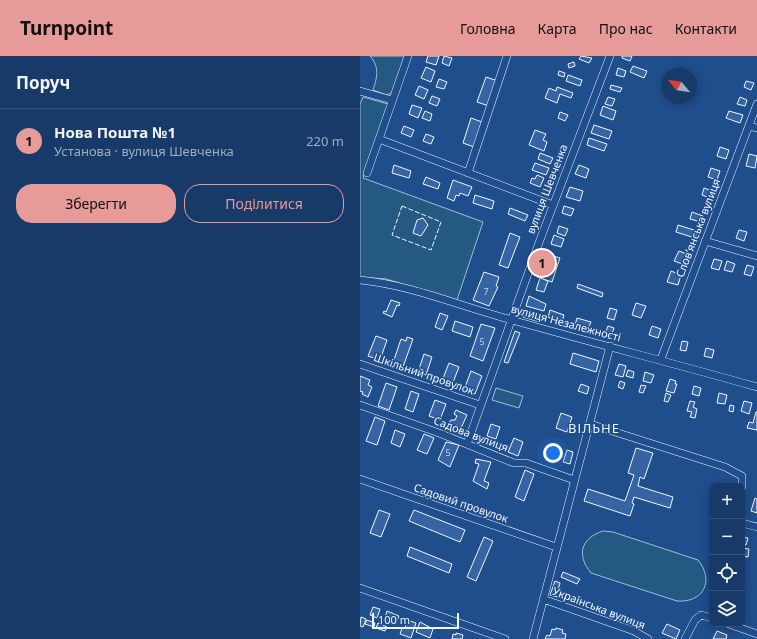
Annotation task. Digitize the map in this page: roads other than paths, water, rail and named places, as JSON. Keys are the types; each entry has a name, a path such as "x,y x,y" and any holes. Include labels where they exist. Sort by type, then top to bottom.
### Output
{"street":[{"path":"367,173 408,56"},
{"path":"468,173 507,56"},
{"name":"вулиця Шевченка","path":"467,444 553,205 610,56"},
{"path":"360,91 392,100"},
{"name":"Словʼянська вулиця","path":"661,359 757,104"},
{"path":"749,126 757,128"},
{"path":"379,139 553,205"},
{"path":"705,240 757,256"},
{"name":"вулиця Незалежності","path":"360,280 384,282 511,320 661,359 757,387"},
{"path":"533,639 610,346"},
{"name":"Шкільний провулок","path":"360,364 480,405"},
{"name":"Садова вулиця","path":"360,405 467,444 514,463 526,463 574,480"},
{"path":"590,424 725,467 742,476 742,483"},
{"name":"Садовий провулок","path":"360,479 556,547"},
{"path":"745,524 757,527"},
{"path":"360,588 505,639"},
{"name":"Українська вулиця","path":"543,598 634,631 648,639"},
{"path":"684,639 695,620 701,615 709,617"},
{"path":"737,627 757,634"}],"place":[{"name":"Нова Пошта №1","path":"542,263"}],"district":[{"name":"ВІЛЬНЕ","path":"594,428"}]}
